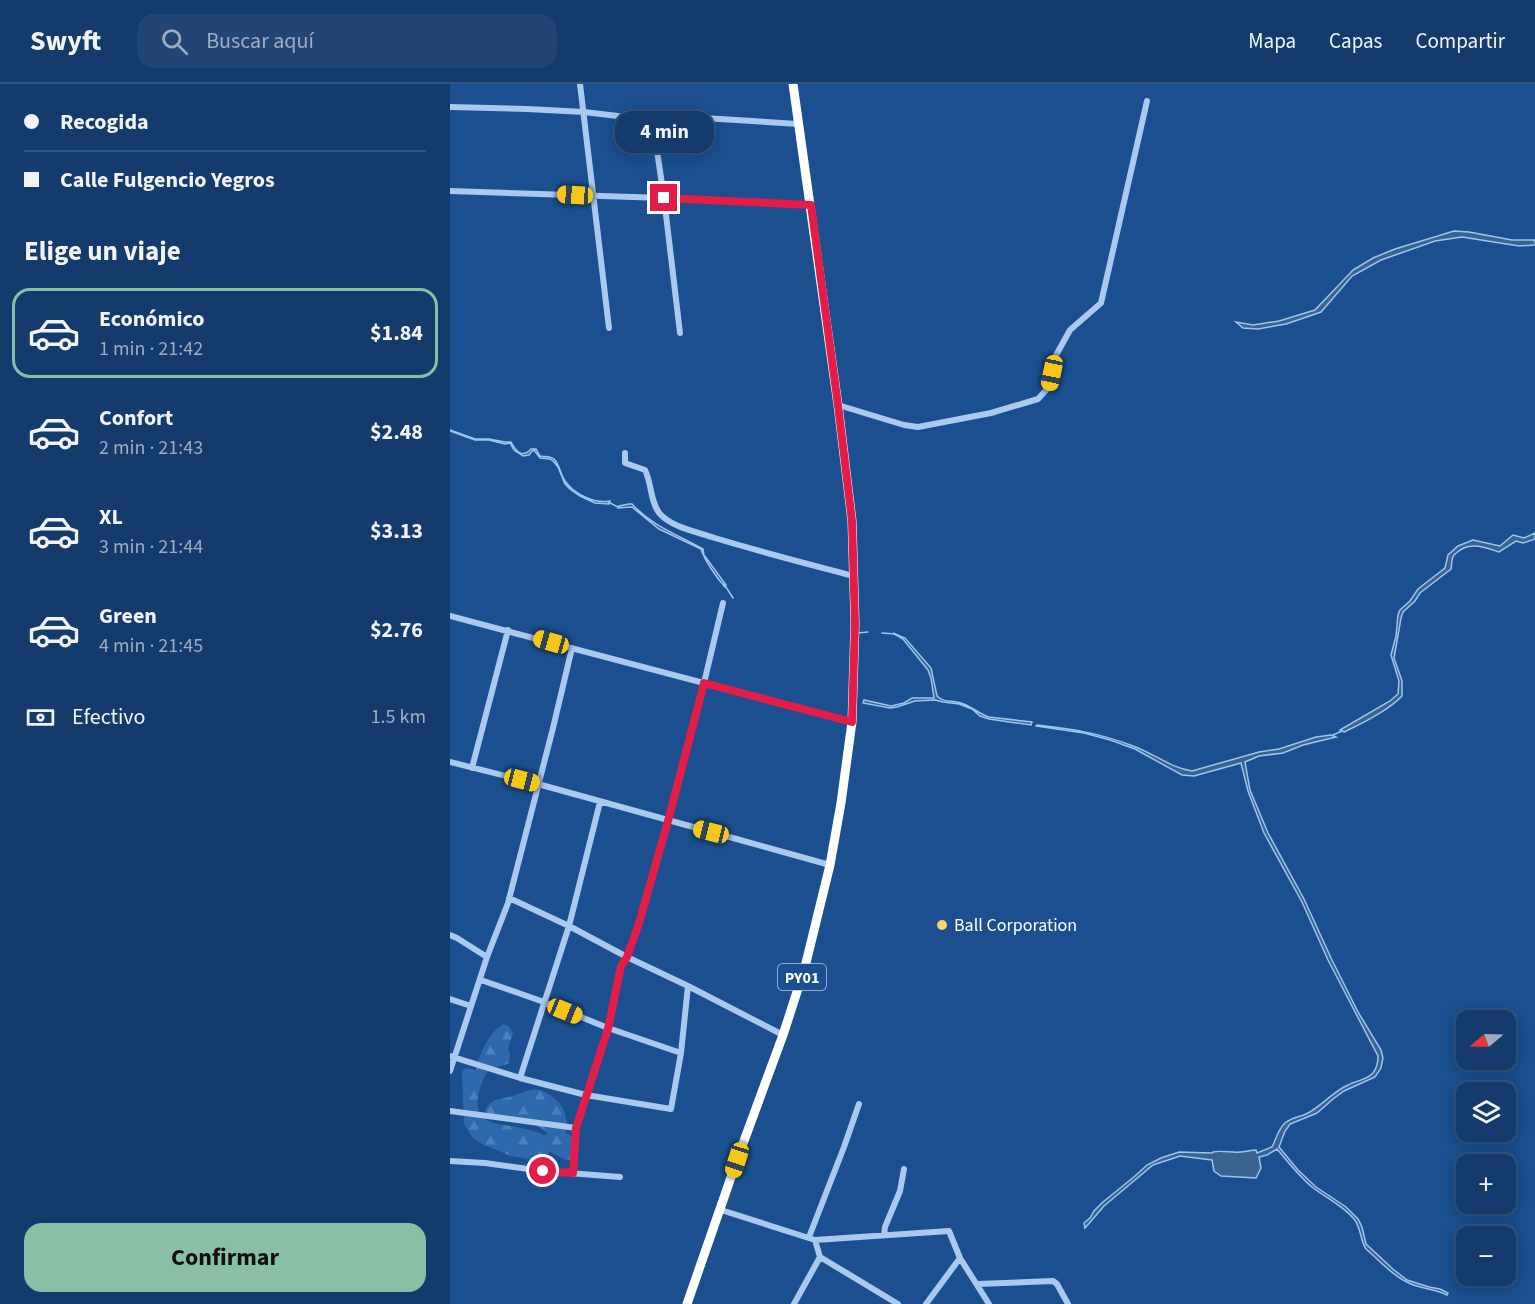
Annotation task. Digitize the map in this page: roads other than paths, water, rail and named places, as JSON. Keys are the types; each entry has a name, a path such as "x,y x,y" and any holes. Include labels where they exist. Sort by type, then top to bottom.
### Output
{"highway":[{"name":"PY01","path":"687,1304 805,967 830,865 852,722 855,623 852,521 793,84"}],"street":[{"path":"580,84 609,328"},
{"path":"838,405 918,427 991,413 1038,399 1048,388 1055,357 1070,330 1101,303 1147,101"},
{"path":"450,107 798,124"},
{"path":"652,117 680,333"},
{"path":"450,191 811,205"},
{"path":"625,453 625,463 645,470 656,508 672,523 741,546 854,576"},
{"path":"573,1173 576,1128 608,1029 621,966 627,957 639,923 668,821 723,603"},
{"path":"450,616 852,722"},
{"path":"472,768 508,630"},
{"path":"450,1071 452,1057 509,898 572,648"},
{"path":"450,762 830,865"},
{"path":"520,1078 569,926 600,802"},
{"path":"509,898 783,1035"},
{"path":"450,935 488,957"},
{"path":"481,980 544,1002 608,1029 681,1053"},
{"path":"452,1057 586,1095 671,1109 681,1053 688,986"},
{"path":"450,999 471,1006"},
{"path":"859,1104 812,1238 820,1257 898,1304"},
{"path":"450,1111 576,1128"},
{"path":"450,1161 620,1177"},
{"path":"884,1235 900,1191 904,1170"},
{"path":"721,1210 812,1238 949,1231 960,1258 989,1304"},
{"path":"794,1304 820,1257"},
{"path":"926,1304 960,1258"},
{"path":"977,1284 1053,1281 1068,1304"}],"waterway":[{"path":"608,502 618,507"},
{"path":"724,584 733,598"},
{"path":"858,633 868,632"},
{"path":"882,633 895,634"},
{"path":"1333,735 1342,731"}],"place":[{"name":"Ball Corporation","path":"942,925"}]}
